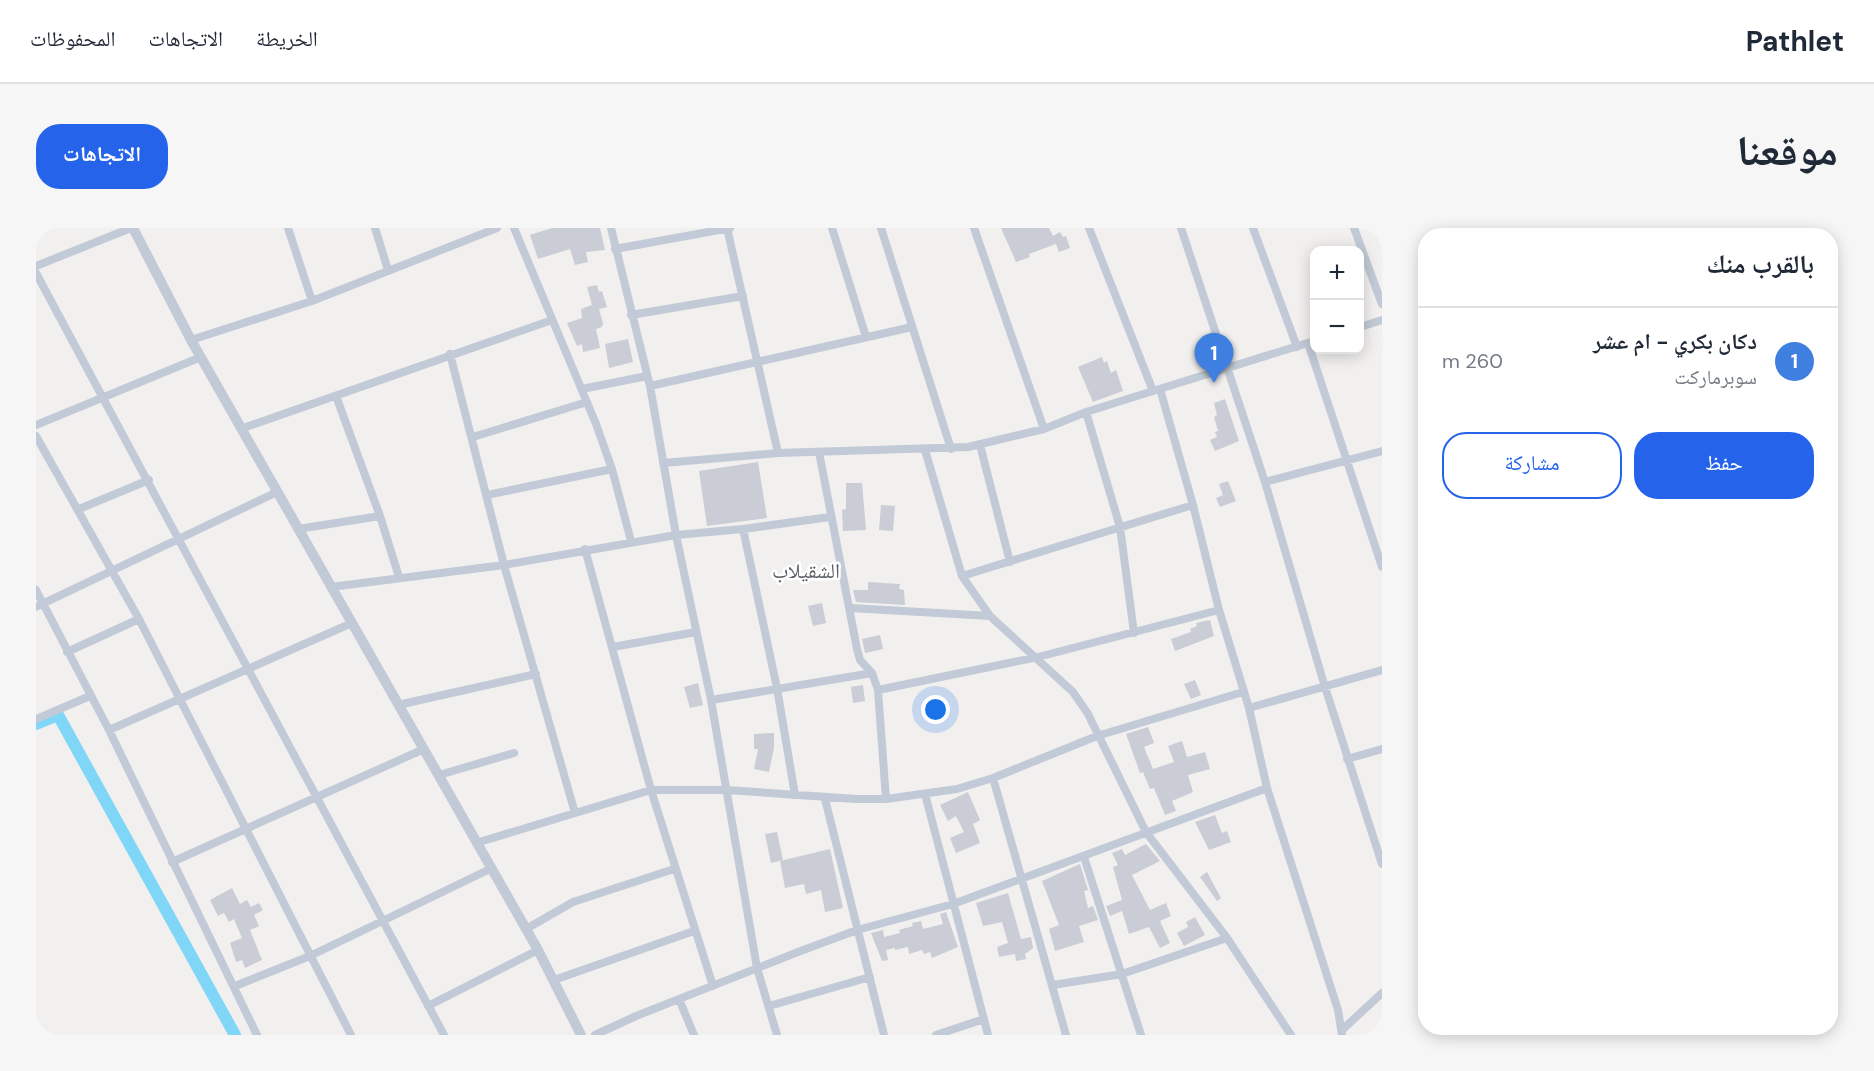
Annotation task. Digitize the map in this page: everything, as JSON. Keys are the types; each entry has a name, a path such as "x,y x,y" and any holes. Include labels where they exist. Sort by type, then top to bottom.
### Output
{"street":[{"path":"36,266 132,228 191,340 538,950 581,1035"},
{"path":"288,228 312,301"},
{"path":"375,228 388,270"},
{"path":"191,340 312,301 497,228"},
{"path":"514,228 587,402 612,469 631,541"},
{"path":"610,228 650,386 676,535 711,700 757,968 777,1035"},
{"path":"615,249 728,228 778,453"},
{"path":"832,228 866,337"},
{"path":"881,228 951,448"},
{"path":"974,228 1044,429"},
{"path":"1089,228 1156,390 1193,505 1219,610 1249,708 1267,788 1342,1033 1382,993"},
{"path":"1181,228 1265,482 1324,684 1382,864"},
{"path":"1252,228 1297,347"},
{"path":"1354,228 1382,304"},
{"path":"36,273 149,480 444,1035"},
{"path":"631,315 743,296"},
{"path":"243,428 552,320"},
{"path":"1364,326 1382,321"},
{"path":"650,386 912,327"},
{"path":"663,463 778,453 925,450 980,445 1044,429 1086,412 1310,342"},
{"path":"450,354 504,565 575,813"},
{"path":"1315,354 1382,567"},
{"path":"36,425 104,399 201,357"},
{"path":"582,389 647,376"},
{"path":"336,396 380,516 399,577"},
{"path":"473,437 587,402"},
{"path":"1086,412 1120,527 1134,633"},
{"path":"36,436 139,619 351,1035"},
{"path":"980,445 1010,562"},
{"path":"925,450 962,576 990,616 1038,657 1073,692 1146,832 1227,938 1291,1035"},
{"path":"1265,482 1382,451"},
{"path":"819,452 860,660 872,673 878,690 886,798"},
{"path":"487,495 612,469"},
{"path":"79,509 149,480"},
{"path":"40,605 277,492"},
{"path":"962,576 1193,505"},
{"path":"298,529 380,516"},
{"path":"331,587 504,565 631,541 830,517"},
{"path":"742,529 777,688 795,795"},
{"path":"585,549 674,869 713,986"},
{"path":"36,590 40,605 68,651 109,730 257,1035"},
{"path":"851,608 990,616"},
{"path":"878,690 1038,657 1219,610"},
{"path":"68,651 139,619"},
{"path":"109,730 352,623"},
{"path":"613,647 696,632"},
{"path":"1249,708 1324,684 1382,670"},
{"path":"711,700 872,673"},
{"path":"398,705 536,674"},
{"path":"476,843 651,790 727,790 825,799 886,798 957,789 993,778 1097,736 1243,692"},
{"path":"36,719 90,696"},
{"path":"172,862 424,748"},
{"path":"1347,759 1382,749"},
{"path":"439,775 514,753"},
{"path":"993,778 1066,1035"},
{"path":"595,1035 679,999 857,930 953,904 1267,788"},
{"path":"925,794 988,1035"},
{"path":"825,799 884,1035"},
{"path":"1084,857 1141,1035"},
{"path":"235,986 310,956 490,869"},
{"path":"526,929 573,902 674,869"},
{"path":"554,980 694,931"},
{"path":"1053,986 1122,974 1227,938"},
{"path":"428,1006 538,950"},
{"path":"769,1006 870,977"},
{"path":"679,999 694,1035"},
{"path":"936,1035 984,1019"}],"building":[{"path":"552,228 600,228 605,250 586,252 588,262 575,265 570,249 538,259 530,235"},
{"path":"1001,228 1049,228 1053,236 1060,232 1063,237 1066,236 1070,248 1059,252 1056,244 1029,254 1030,257 1016,262"},
{"path":"597,285 599,292 602,291 607,307 599,309 603,323 602,327 596,329 600,348 583,352 582,344 577,346 567,323 582,318 581,309 592,305 587,287"},
{"path":"628,339 633,362 609,368 605,344"},
{"path":"1102,357 1104,363 1107,361 1111,373 1116,370 1123,391 1093,402 1078,367"},
{"path":"1225,399 1239,441 1215,451 1210,440 1217,437 1215,432 1218,431 1214,417 1217,415 1214,403"},
{"path":"758,462 767,518 707,526 699,471"},
{"path":"1228,481 1236,501 1220,507 1216,498 1223,495 1219,484"},
{"path":"846,483 862,483 866,530 843,531 842,510 846,509"},
{"path":"881,505 895,506 893,531 879,530"},
{"path":"868,582 900,584 899,589 904,590 905,605 856,602 853,590 868,590"},
{"path":"822,603 826,623 813,626 808,606"},
{"path":"1210,620 1214,636 1175,651 1171,639 1191,632 1190,629 1197,626 1196,623"},
{"path":"880,635 883,649 865,653 862,639"},
{"path":"1195,680 1201,695 1191,699 1184,684"},
{"path":"698,683 703,705 690,708 684,687"},
{"path":"863,685 865,701 853,703 851,687"},
{"path":"1148,727 1154,743 1144,747 1153,769 1174,762 1168,746 1182,741 1187,757 1205,752 1210,769 1188,775 1193,792 1172,801 1176,811 1165,815 1154,788 1150,789 1143,772 1140,773 1126,734"},
{"path":"774,733 774,748 769,772 754,769 758,749 754,749 754,734"},
{"path":"968,792 980,820 973,824 980,843 956,853 950,838 964,832 956,816 948,821 940,805"},
{"path":"1215,815 1222,833 1227,831 1231,842 1209,850 1195,822"},
{"path":"777,832 783,860 771,863 765,834"},
{"path":"1146,844 1160,861 1132,875 1150,910 1166,903 1171,916 1160,921 1170,943 1160,948 1149,927 1129,934 1122,911 1110,916 1106,906 1122,900 1113,867 1118,865 1112,853 1122,849 1125,855"},
{"path":"830,849 843,908 825,912 821,890 806,894 804,884 785,888 780,861"},
{"path":"1080,864 1088,890 1084,891 1088,908 1093,906 1098,920 1079,926 1084,942 1055,951 1049,929 1059,925 1042,881"},
{"path":"1207,872 1221,898 1217,901 1200,877"},
{"path":"232,888 240,904 247,900 251,907 259,903 263,910 254,915 259,926 250,930 262,960 245,968 242,960 236,962 230,943 242,938 234,919 229,922 224,913 218,916 210,900"},
{"path":"1008,893 1021,939 1031,937 1033,948 1025,954 1026,959 1016,961 1015,954 999,957 997,947 1008,943 1002,922 983,926 976,903"},
{"path":"946,912 958,947 932,958 930,952 924,954 922,950 909,954 908,947 895,950 895,948 886,950 888,960 882,961 871,933 883,930 884,937 900,933 899,930 921,921 923,929 943,924 940,914"},
{"path":"1195,917 1205,935 1184,946 1177,933 1188,927 1186,922"}],"waterway":[{"path":"36,724 58,715 235,1035"}],"place":[{"name":"دكان بكري - ام عشر","path":"1214,383"}],"district":[{"name":"الشقيلاب","path":"806,571"}]}
